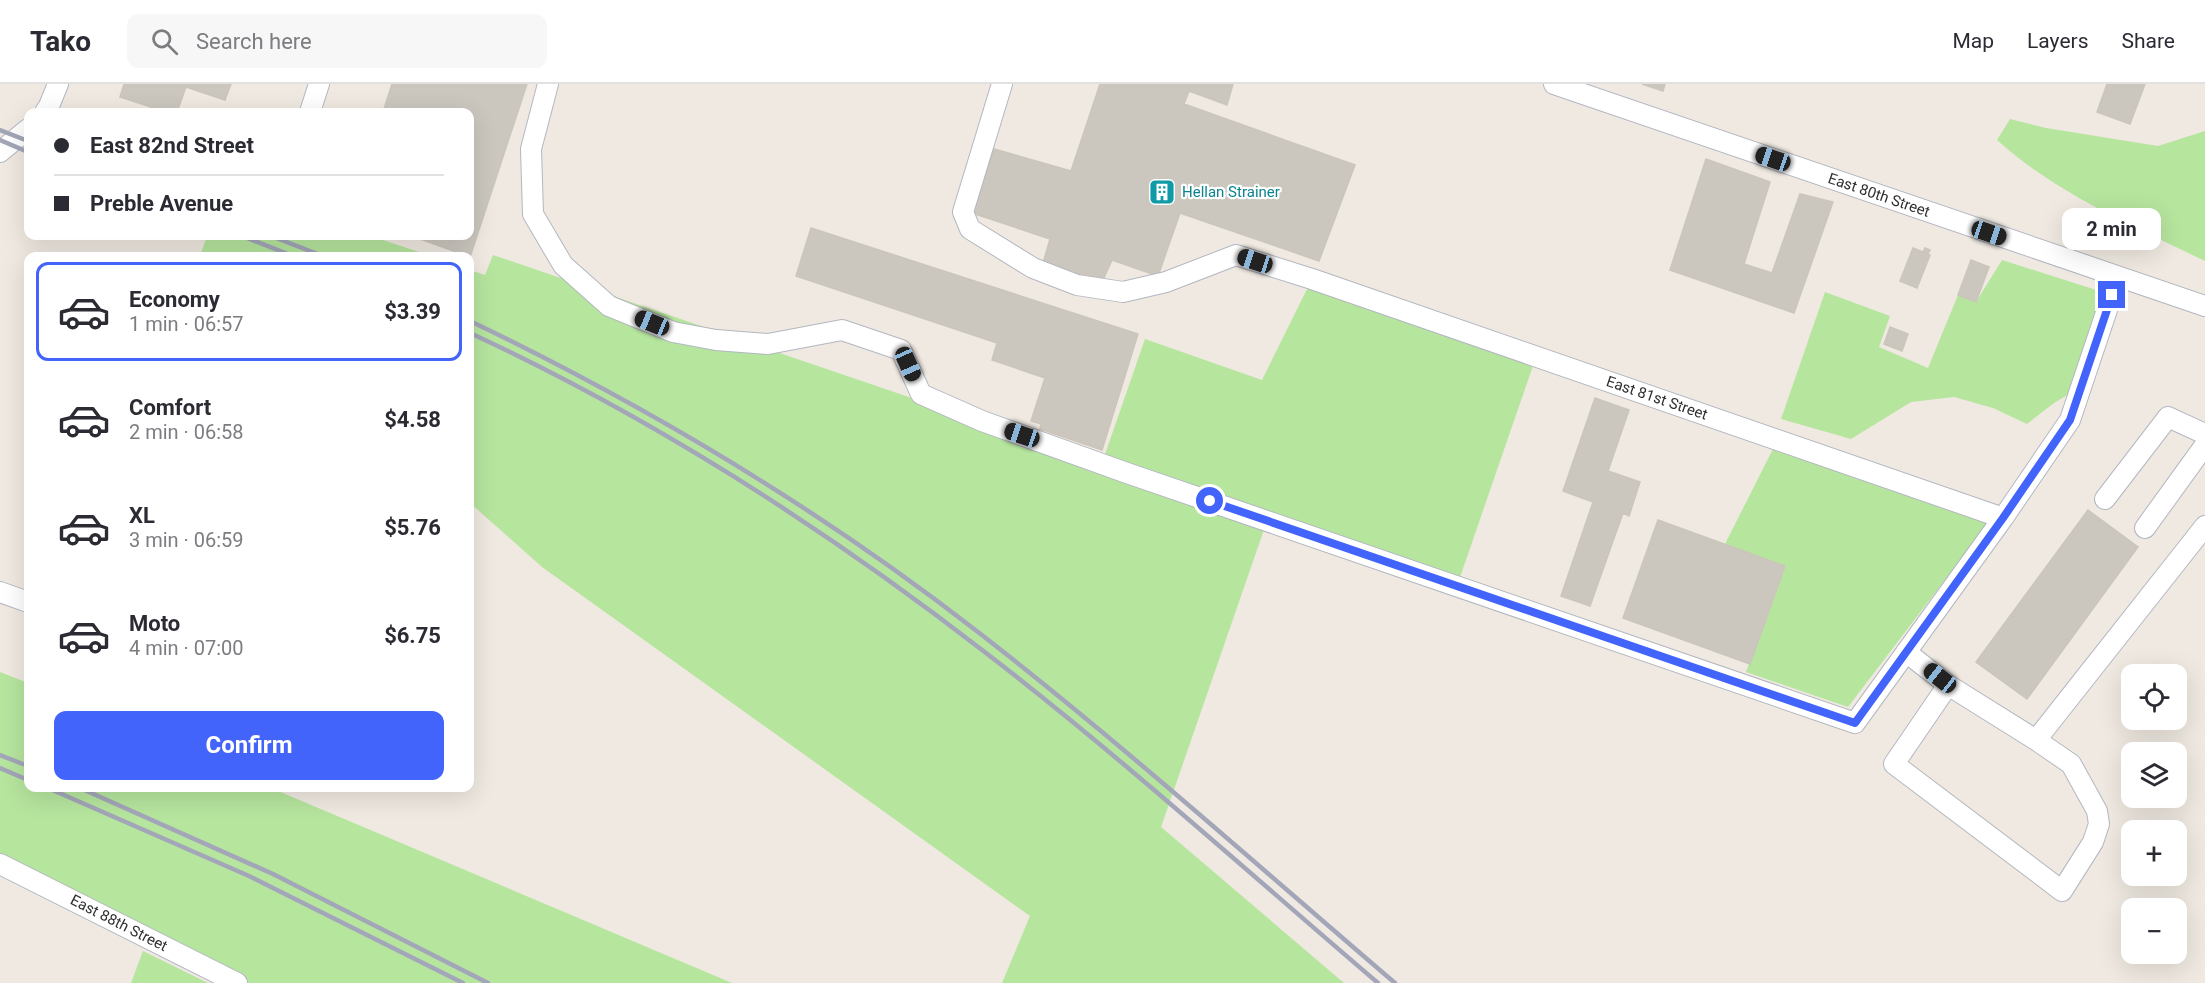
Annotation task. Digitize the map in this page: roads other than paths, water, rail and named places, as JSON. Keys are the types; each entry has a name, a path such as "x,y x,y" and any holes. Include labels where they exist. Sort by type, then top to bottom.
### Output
{"street":[{"path":"48,108 58,84"},
{"path":"311,108 319,84"},
{"path":"548,84 531,149 533,214 563,265 609,306 673,332 716,340 768,344 842,330 901,350 921,394 982,421 1127,474 1855,723 2003,518 2070,420 2118,277"},
{"name":"East 81st Street","path":"1002,84 963,212 970,229 1033,268 1077,285 1123,292 1166,282 1236,255 1312,279 2003,518"},
{"name":"East 80th Street","path":"1554,84 2205,306"},
{"path":"0,152 24,132"},
{"path":"2105,499 2168,417 2205,434"},
{"path":"2145,528 2205,445"},
{"path":"2036,740 2205,526"},
{"path":"0,592 24,601"},
{"path":"1906,652 1948,686 2071,764 2097,811 2099,824 2093,842 2062,891 1894,764 1948,686"},
{"name":"East 88th Street","path":"0,864 237,983"}],"railway":[{"path":"0,130 24,139"},
{"path":"0,140 24,150"},
{"path":"252,240 283,252"},
{"path":"281,240 313,252"},
{"path":"474,323 537,354 668,425 858,544 978,632 1084,717 1395,983"},
{"path":"474,335 605,401 671,439 737,478 864,563 1036,692 1184,815 1378,983"},
{"path":"0,755 24,764"},
{"path":"0,768 24,778"},
{"path":"57,792 249,876 463,983"},
{"path":"89,792 273,874 488,983"}],"place":[{"name":"Hellan Strainer","path":"1162,192"}]}
